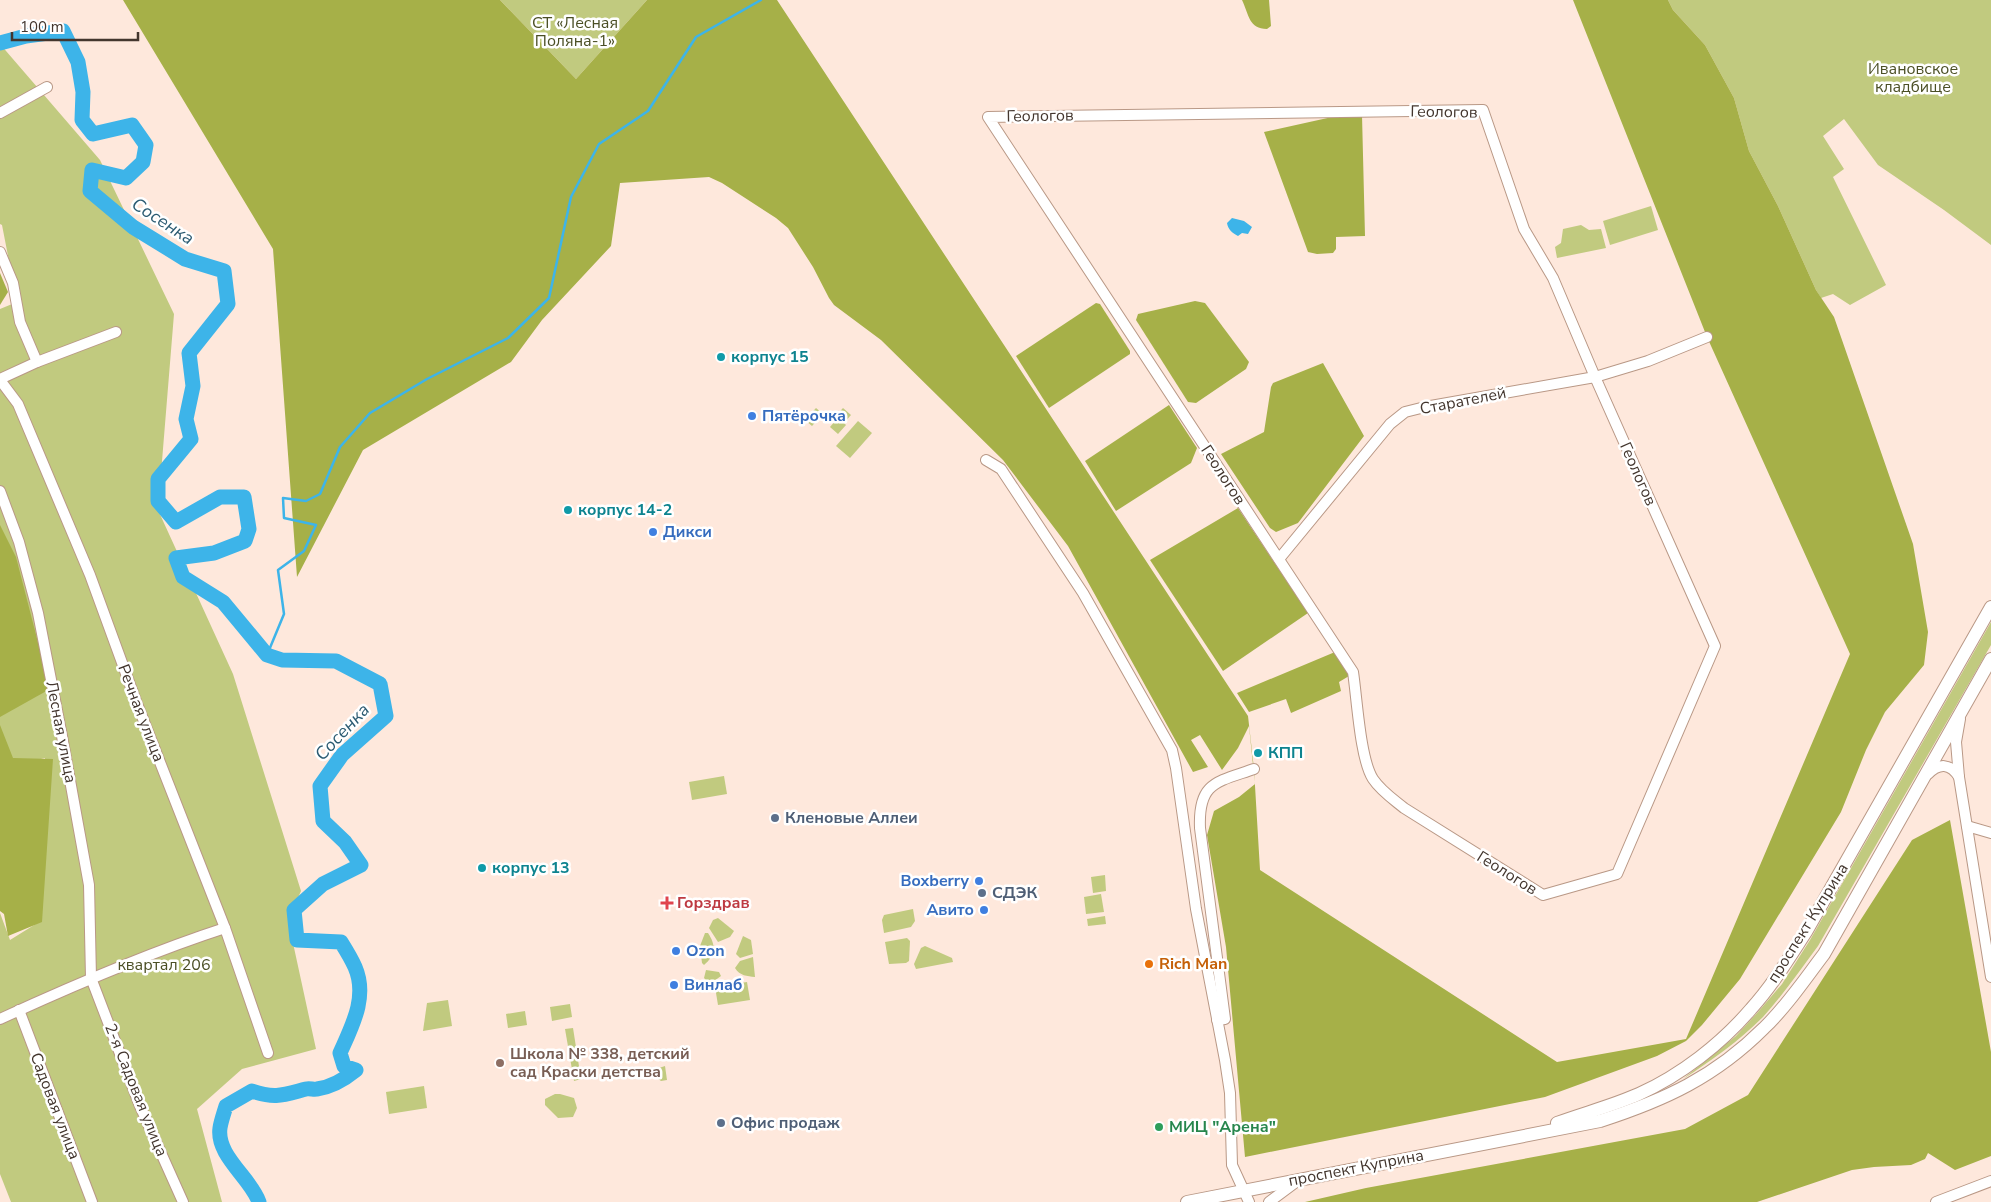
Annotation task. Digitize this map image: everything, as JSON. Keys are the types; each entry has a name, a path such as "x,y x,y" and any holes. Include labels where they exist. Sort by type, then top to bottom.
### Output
{"main road":[{"name":"проспект Куприна","path":"1526,1134 1600,1109 1655,1085 1678,1072 1714,1045 1751,1010 1778,975 1806,932 1991,607"},
{"name":"проспект Куприна","path":"1187,1202 1600,1121 1646,1106 1684,1088 1724,1063 1765,1028 1824,954 1991,659"}],"street":[{"path":"0,113 47,87"},
{"name":"Геологов","path":"1483,110 1524,229 1549,268 1595,377 1715,646 1618,874 1543,895 1404,808 1384,792 1372,777 1366,758 1353,672 1279,559 988,117 1483,110"},
{"path":"0,252 13,283 20,322 37,362"},
{"path":"0,380 37,362 116,332"},
{"name":"Старателей","path":"1279,559 1390,424 1405,412 1595,377 1648,361 1707,337"},
{"name":"Речная улица","path":"0,380 18,404 90,575 136,701 225,928 268,1053"},
{"path":"986,460 1001,469 1083,593 1172,750 1196,909 1223,1046 1230,1093 1232,1165 1249,1202"},
{"name":"Лесная улица","path":"0,491 19,542 38,613 67,764 89,885 91,978"},
{"path":"1964,706 1958,726 1956,742 1959,777 1991,977"},
{"path":"1926,775 1933,769 1946,765 1952,768 1959,777"},
{"path":"1218,1020 1224,1019 1199,809 1204,794 1212,786 1254,768"},
{"path":"1967,826 1991,834"},
{"path":"0,1019 171,945 225,928"},
{"name":"2-я Садовая улица","path":"91,978 140,1106 183,1202"},
{"name":"Садовая улица","path":"18,1010 92,1202"},
{"path":"1269,1202 1300,1179"},
{"path":"1936,1202 1991,1181"}],"green space":[{"path":"123,0 500,0 576,79 647,0 777,0 1248,716 1255,782 1249,726 1238,748 1222,770 1200,735 1191,740 1208,767 1193,772 1068,546 1003,460 881,340 834,305 788,228 776,218 722,183 709,177 620,183 611,246 542,320 511,362 363,450 297,577 273,249"},
{"name":"СТ «Лесная Поляна-1»","path":"500,0 647,0 576,79"},
{"path":"1242,0 1269,0 1271,26 1267,29 1256,27 1250,20"},
{"path":"1573,0 1668,0 1673,10 1705,45 1734,98 1749,151 1778,206 1816,290 1834,317 1913,544 1928,632 1924,665 1885,712 1866,750 1841,812 1740,979 1702,1025 1686,1041 1657,1056 1545,1097 1245,1157 1226,947 1207,835 1214,811 1239,797 1255,784 1260,870 1557,1062 1686,1039 1850,654 1707,337"},
{"name":"Ивановское кладбище","path":"1668,0 1991,0 1991,245 1878,165 1844,119 1823,136 1844,169 1833,177 1886,285 1850,305 1833,294 1821,298 1778,206 1749,151 1734,98 1705,45 1673,10"},
{"name":"квартал 206","path":"0,44 100,160 174,314 158,510 233,674 301,891 288,920 316,1049 242,1069 197,1109 222,1202 11,1202 0,1174 0,913 10,940 39,922 45,758 0,769 0,309 17,302 2,225 0,224"},
{"path":"1362,115 1365,236 1336,237 1336,249 1333,253 1317,254 1308,252 1264,132 1332,117"},
{"path":"1651,206 1658,230 1610,245 1603,221"},
{"path":"1581,225 1589,230 1601,229 1606,248 1557,258 1555,247 1561,243 1563,229"},
{"path":"0,273 8,292 0,305"},
{"path":"1195,301 1205,303 1249,362 1246,369 1196,403 1188,402 1136,320 1138,314"},
{"path":"1096,303 1100,304 1130,351 1130,354 1049,408 1016,356"},
{"path":"1323,363 1364,436 1298,523 1276,532 1270,528 1221,454 1264,432 1273,383"},
{"path":"1169,405 1197,448 1191,463 1116,511 1085,461"},
{"path":"816,408 823,414 812,426 805,420"},
{"path":"843,408 851,415 844,423 846,425 838,434 830,427 836,420 834,418"},
{"path":"858,421 872,433 850,458 836,446"},
{"path":"1238,508 1308,613 1223,671 1150,560"},
{"path":"0,525 16,557 50,689 0,717"},
{"path":"1991,622 1991,645 1818,946 1763,1017 1724,1050 1683,1079 1736,1036 1782,984 1810,940"},
{"path":"1335,652 1349,676 1339,682 1341,691 1291,713 1286,699 1249,712 1237,693"},
{"path":"0,725 13,758 53,759 42,922 8,936 4,914 0,911"},
{"path":"724,776 727,794 692,800 689,782"},
{"path":"1950,820 1991,1052 1991,1156 1955,1170 1928,1153 1925,1159 1911,1165 1852,1170 1757,1202 1305,1202 1366,1188 1685,1129 1748,1095 1912,840"},
{"path":"1105,875 1106,891 1093,893 1091,877"},
{"path":"1101,894 1104,912 1086,914 1084,897"},
{"path":"913,909 915,921 911,927 884,933 882,920 884,915"},
{"path":"1105,916 1106,924 1088,926 1087,919"},
{"path":"718,918 734,931 730,937 718,942 709,928 713,920"},
{"path":"705,933 708,933 711,937 714,950 704,965 702,963 700,946"},
{"path":"743,936 751,940 753,954 740,958 736,954"},
{"path":"907,938 910,941 909,961 906,963 889,964 885,942"},
{"path":"925,946 952,958 953,962 916,969 914,964 921,948"},
{"path":"753,957 755,977 746,976 737,971 735,968 740,961"},
{"path":"706,970 719,972 721,976 710,984 704,978"},
{"path":"747,982 750,1000 718,1005 715,987"},
{"path":"448,1000 452,1026 423,1031 427,1003"},
{"path":"570,1004 572,1017 552,1021 550,1007"},
{"path":"525,1011 527,1025 508,1028 506,1014"},
{"path":"573,1028 581,1079 574,1081 565,1029"},
{"path":"665,1066 667,1080 661,1081 657,1078 656,1073 659,1068"},
{"path":"424,1086 427,1108 389,1114 386,1092"},
{"path":"555,1094 574,1098 577,1108 573,1117 558,1118 545,1105 545,1099"}],"water":[{"path":"1232,218 1244,221 1252,227 1248,234 1242,233 1238,236 1232,232 1227,223"}],"waterway":[{"path":"267,655 284,614 278,570 304,551 316,525 284,518 283,498 306,501 320,494 340,447 370,413 427,379 508,338 549,298 571,197 599,144 648,111 696,37 761,0"},
{"name":"Сосенка","path":"0,43 26,36 63,31 78,62 83,92 82,120 93,134 132,125 146,145 143,162 126,178 92,170 90,191 133,227 185,259 224,271 228,304 189,353 193,386 186,419 191,439 158,479 158,501 176,522 220,497 244,497 249,529 245,541 214,553 176,558 183,577 223,602 267,655 282,660 336,661 380,684 386,716 342,755 320,786 323,821 345,842 361,865 323,884 294,910 297,940 341,942 355,967 359,978 359,1000 357,1011 340,1053 344,1066 356,1070 338,1082 323,1088 306,1089 279,1095 267,1095 252,1091 226,1106 220,1128 223,1148 249,1184 259,1202"}],"place":[{"name":"корпус 15","path":"721,357"},
{"name":"Пятёрочка","path":"752,416"},
{"name":"корпус 14-2","path":"568,510"},
{"name":"Дикси","path":"653,532"},
{"name":"КПП","path":"1258,753"},
{"name":"Кленовые Аллеи","path":"775,818"},
{"name":"корпус 13","path":"482,868"},
{"name":"Boxberry","path":"979,881"},
{"name":"СДЭК","path":"982,893"},
{"name":"Горздрав","path":"667,903"},
{"name":"Авито","path":"984,910"},
{"name":"Ozon","path":"676,951"},
{"name":"Rich Man","path":"1149,964"},
{"name":"Винлаб","path":"674,985"},
{"name":"Школа № 338, детский сад Краски детства","path":"500,1063"},
{"name":"Офис продаж","path":"721,1123"},
{"name":"МИЦ \"Арена\"","path":"1159,1127"}]}
